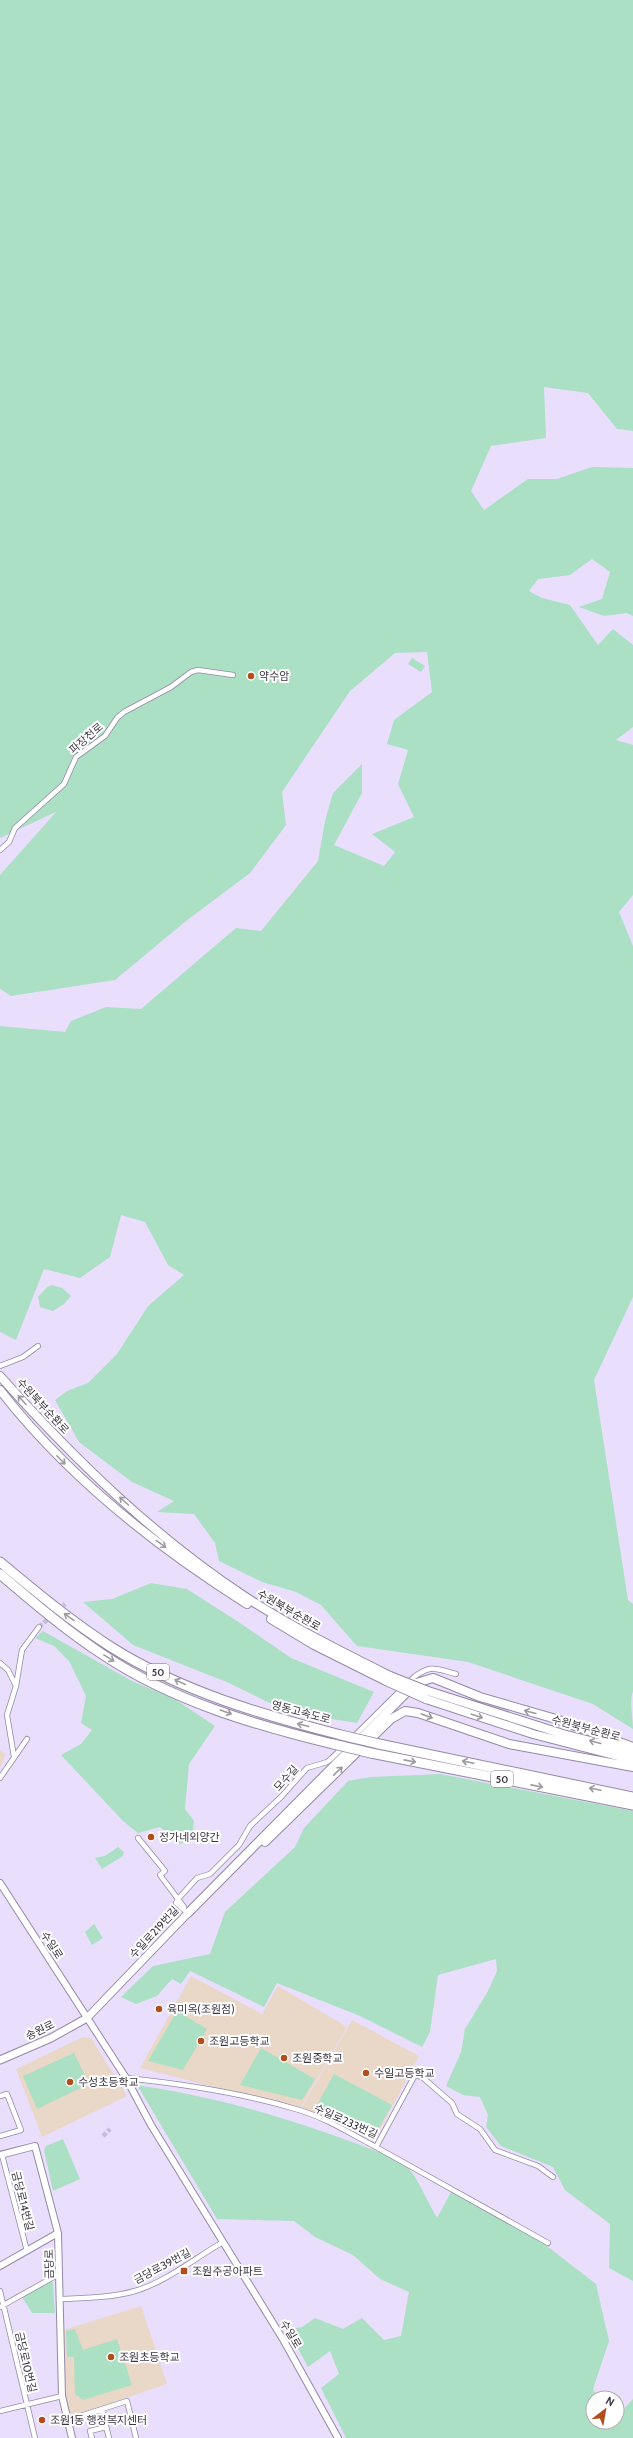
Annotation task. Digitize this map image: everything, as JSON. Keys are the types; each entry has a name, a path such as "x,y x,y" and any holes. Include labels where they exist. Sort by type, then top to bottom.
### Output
{"highway":[{"name":"수원북부순환로","path":"0,1376 87,1468 160,1533 205,1568 278,1617 426,1700 533,1734 633,1760"},
{"name":"수원북부순환로","path":"0,1390 49,1448 80,1478 155,1540 233,1595 314,1645 388,1678 563,1734 633,1752"},
{"name":"영동고속도로","path":"0,1562 54,1607 112,1648 161,1674 199,1691 273,1718 341,1735 633,1797"},
{"name":"영동고속도로","path":"0,1574 46,1613 106,1657 157,1685 198,1703 272,1729 333,1744 633,1806"},
{"path":"188,1913 416,1683 433,1678 480,1697 556,1719 633,1747"},
{"path":"188,1913 196,1909 391,1719 405,1711 418,1713 509,1744 633,1768"}],"main road":[{"name":"수일로219번길","path":"87,2018 188,1913"},
{"name":"송원로","path":"0,2060 51,2038 87,2018"}],"street":[{"name":"파장천로","path":"0,850 9,842 15,828 64,784 76,757 105,736 124,712 153,698 191,672 198,670 233,675"},
{"path":"0,1366 23,1356 38,1346"},
{"path":"14,1757 7,1715 16,1686 22,1650 39,1628"},
{"path":"0,1663 8,1670 16,1686"},
{"name":"모수길","path":"178,1899 198,1878 210,1874 238,1845 250,1826 281,1797 307,1768 327,1762 332,1758 414,1677 426,1669 433,1667 456,1674"},
{"path":"0,1778 27,1739"},
{"name":"수일로219번길","path":"138,1838 165,1871 160,1875 188,1913"},
{"name":"수일로","path":"0,1883 126,2078 223,2242 284,2341 338,2438"},
{"name":"수일로233번길","path":"126,2078 183,2084 300,2111 339,2127 376,2147 415,2074 422,2077 452,2103 457,2114 480,2129 495,2150 538,2166 553,2177"},
{"path":"0,2096 7,2094 20,2130 0,2136"},
{"name":"금당로","path":"1,2155 35,2146 58,2233 62,2396 72,2438"},
{"path":"376,2147 548,2243"},
{"name":"금당로14번길","path":"1,2155 26,2251"},
{"path":"0,2266 58,2233"},
{"name":"금당로39번길","path":"59,2299 106,2297 136,2290 159,2280 223,2242"},
{"path":"2,2306 59,2274"},
{"name":"금당로10번길","path":"0,2291 2,2306 34,2438"},
{"path":"0,2411 27,2406 62,2396"},
{"path":"68,2420 127,2401 136,2438"},
{"path":"102,2410 109,2438"},
{"path":"92,2438 90,2431 106,2427"}],"shaded area":[{"path":"0,1750 6,1754 0,1767"},
{"path":"191,1976 262,2014 278,1986 347,2027 300,2109 140,2068"},
{"name":"수일고등학교","path":"352,2020 419,2056 375,2139 301,2109"},
{"name":"수성초등학교","path":"83,2037 91,2038 127,2096 42,2137 16,2069"},
{"name":"조원초등학교","path":"141,2306 167,2384 70,2417 66,2400 63,2330"}],"green space":[{"path":"0,0 633,0 633,431 617,429 588,393 544,387 546,438 491,446 471,491 484,510 528,479 557,479 592,467 633,468 633,616 627,613 604,616 579,607 602,599 610,572 592,559 570,575 538,579 529,591 542,598 570,605 598,645 613,629 633,645 633,727 616,740 633,745 633,895 619,912 633,946 633,1297 594,1380 628,1600 633,1604 633,1691 631,1705 633,1729 593,1704 468,1662 357,1646 321,1605 296,1592 262,1582 219,1561 215,1543 194,1514 157,1512 174,1501 132,1482 79,1442 55,1400 67,1391 88,1383 117,1354 148,1306 184,1275 168,1265 145,1222 121,1215 110,1257 80,1278 44,1269 16,1340 0,1332 0,1026 65,1032 71,1021 106,1007 141,1009 236,928 261,931 318,861 325,821 333,793 362,764 362,793 334,845 384,866 395,852 372,834 414,817 398,784 408,750 387,744 394,720 432,692 427,652 395,653 350,691 282,792 286,825 250,873 186,921 115,980 11,996 0,989 0,875 56,812 0,838"},
{"path":"412,658 425,666 421,672 408,664"},
{"path":"52,1285 62,1288 71,1296 64,1304 53,1311 40,1307 38,1297 47,1287"},
{"path":"151,1583 187,1589 291,1658 374,1692 357,1723 288,1712 229,1683 133,1645 83,1602 112,1599"},
{"path":"43,1631 130,1680 176,1700 215,1726 189,1764 185,1809 194,1821 192,1839 180,1844 160,1827 138,1833 123,1821 61,1755 81,1744 92,1730 81,1723 86,1696 69,1661 54,1646 35,1638"},
{"path":"440,1774 633,1811 633,2281 609,2268 610,2224 565,2190 553,2167 501,2146 486,2127 488,2115 480,2097 463,2095 446,2086 461,2052 465,2029 488,1991 497,1971 496,1959 438,1975 430,2032 422,2047 360,2016 277,1983 264,2007 190,1971 181,1984 172,1979 157,1996 136,2004 121,1997 153,1966 210,1954 225,1912 295,1847 304,1828 348,1781 371,1777"},
{"path":"118,1847 124,1852 123,1856 102,1869 95,1858 105,1856"},
{"path":"94,1924 103,1938 92,1945 85,1932"},
{"path":"177,2011 207,2029 183,2070 148,2061"},
{"path":"261,2048 315,2079 302,2100 240,2085"},
{"path":"74,2053 89,2084 37,2109 23,2076"},
{"path":"334,2074 392,2105 376,2133 344,2120 318,2103"},
{"path":"137,2085 192,2095 273,2115 381,2153 395,2159 408,2168 419,2184 437,2218 451,2192 543,2243 596,2284 609,2341 594,2390 585,2390 585,2430 625,2430 625,2408 633,2399 633,2438 346,2438 321,2388 339,2374 330,2351 308,2367 288,2330 302,2327 315,2318 343,2329 362,2318 384,2340 401,2336 409,2292 380,2279 353,2255 315,2237 294,2221 217,2219"},
{"path":"63,2139 80,2179 53,2191 44,2150 46,2146"},
{"path":"51,2281 53,2283 55,2313 32,2313 22,2297"},
{"path":"75,2329 83,2350 117,2339 132,2385 83,2400 75,2394 74,2357 67,2357 66,2331"}],"tunnel":[{"path":"39,1627 65,1604"},
{"path":"103,2136 110,2129"}],"place":[{"name":"약수암","path":"251,676"},
{"name":"정가네외양간","path":"151,1837"},
{"name":"육미옥(조원점)","path":"159,2009"},
{"name":"조원고등학교","path":"201,2041"},
{"name":"조원중학교","path":"284,2058"},
{"name":"수일고등학교","path":"366,2073"},
{"name":"수성초등학교","path":"70,2082"},
{"name":"조원주공아파트","path":"184,2271"},
{"name":"조원초등학교","path":"111,2357"},
{"name":"조원1동 행정복지센터","path":"42,2420"}]}
